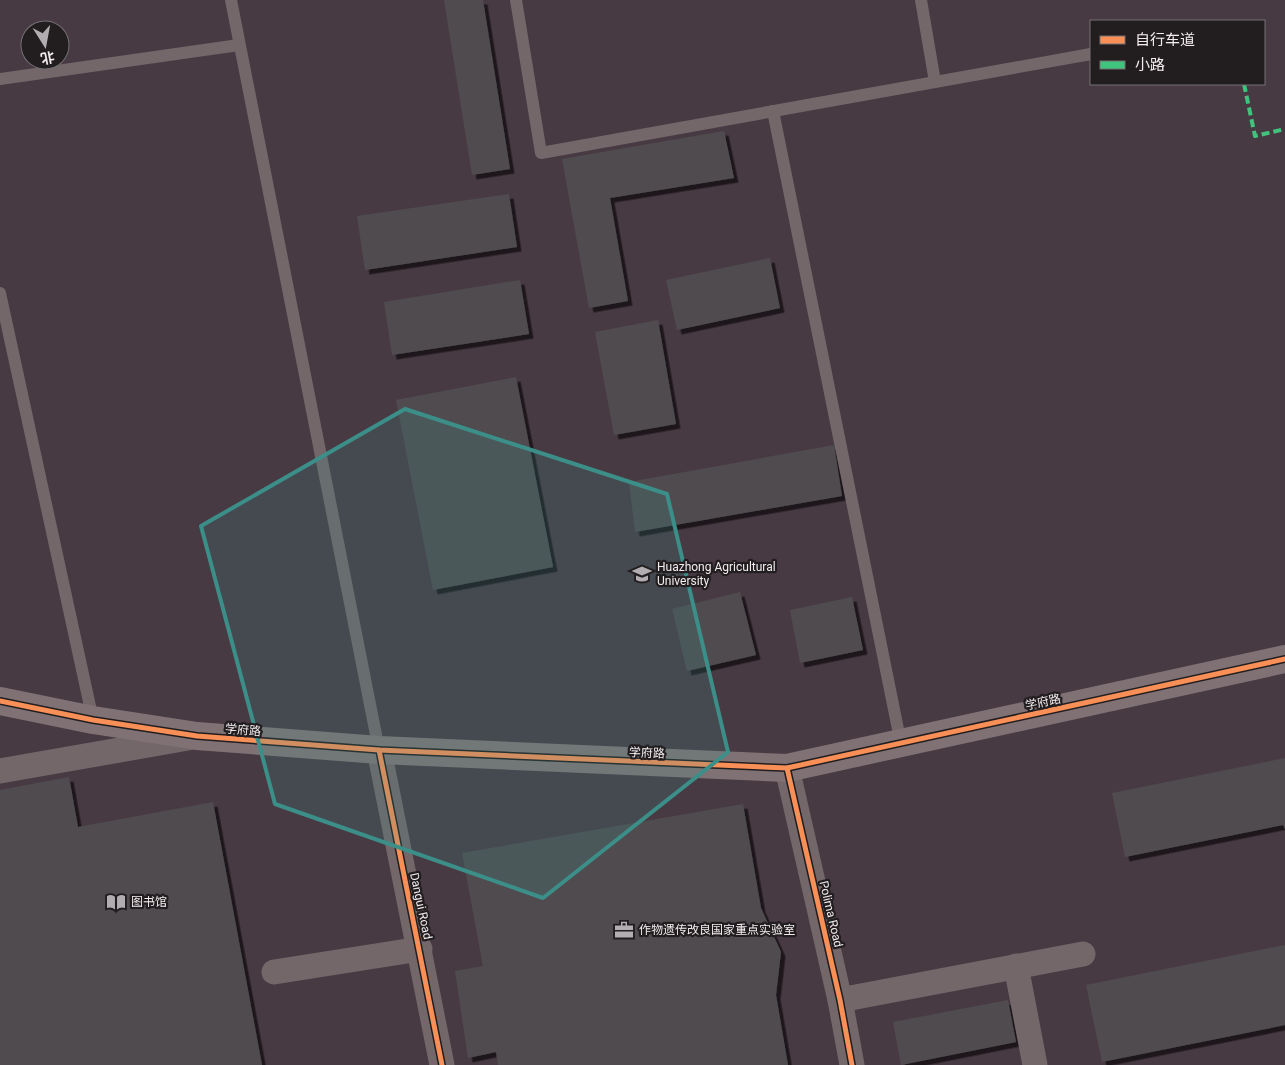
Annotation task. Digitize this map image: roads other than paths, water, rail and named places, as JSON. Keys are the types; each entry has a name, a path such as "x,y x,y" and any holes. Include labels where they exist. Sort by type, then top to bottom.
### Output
{"street":[{"name":"学府路","path":"0,701 92,720 197,736 379,750 787,768 1285,659"},
{"path":"0,771 197,736"},
{"name":"Dangui Road","path":"379,750 442,1065"},
{"name":"Polima Road","path":"787,768 840,1000 852,1065"},
{"path":"274,972 420,949"},
{"path":"840,1000 1083,954"},
{"path":"1016,966 1035,1065"}],"lane":[{"path":"230,0 379,750"},
{"path":"516,0 541,152 1090,54"},
{"path":"921,0 935,82"},
{"path":"0,79 240,45"},
{"path":"773,111 901,744"},
{"path":"0,293 92,720"}],"place":[{"name":"Huazhong Agricultural University","path":"642,574"},
{"name":"图书馆","path":"116,902"},
{"name":"作物遗传改良国家重点实验室","path":"624,930"}]}
